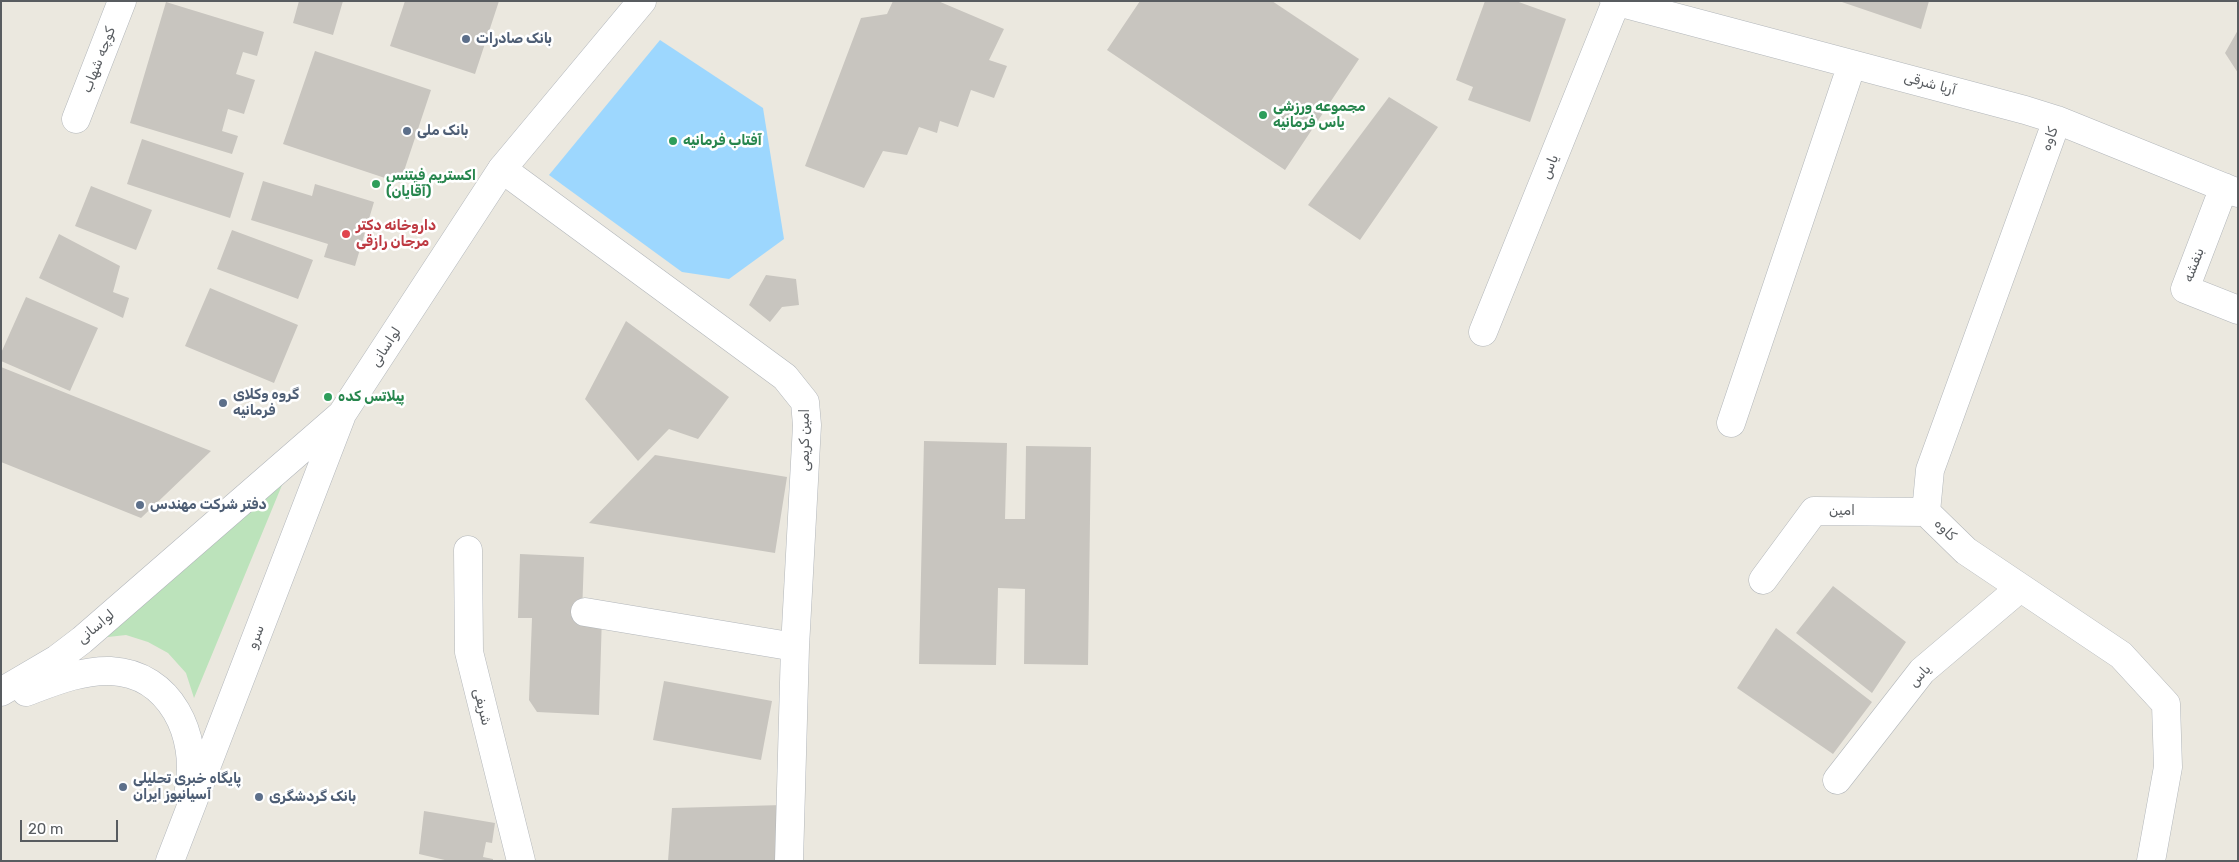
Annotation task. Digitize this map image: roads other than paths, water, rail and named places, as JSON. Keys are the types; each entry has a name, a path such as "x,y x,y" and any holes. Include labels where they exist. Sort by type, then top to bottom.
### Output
{"street":[{"name":"کوچه شهاب","path":"76,119 122,1"},
{"name":"لواسانی","path":"1,692 57,659 82,640 342,414 502,170 642,1"},
{"name":"آریا شرقی","path":"1615,2 2057,120 2231,190"},
{"name":"یاس","path":"1483,332 1615,2"},
{"path":"1732,424 1852,64"},
{"name":"کاوه","path":"2057,120 1930,470 1926,512 1966,551 2121,655 2166,704 2168,767 2151,861"},
{"name":"امین کریمی","path":"502,170 785,377 805,402 807,426 795,647 789,861"},
{"name":"بنفشه","path":"2231,190 2185,289 2238,310"},
{"name":"سرو","path":"173,851 342,414"},
{"name":"امین","path":"1763,580 1814,511 1926,512"},
{"name":"شریفی","path":"468,550 469,652 521,861"},
{"name":"یاس","path":"1836,780 1922,671 2020,588"},
{"path":"585,612 795,647"},
{"path":"1,703 61,679 94,672 112,671 137,677 158,688 176,708 186,728 192,756 191,780 173,851"}],"water":[{"name":"آفتاب فرمانیه","path":"660,40 763,108 784,239 729,279 682,272 549,175"}],"place":[{"name":"بانک صادرات","path":"466,39"},
{"name":"مجموعه ورزشی یاس فرمانیه","path":"1263,115"},
{"name":"بانک ملی","path":"407,131"},
{"name":"آفتاب فرمانیه","path":"673,141"},
{"name":"اکستریم فیتنس (آقایان)","path":"376,184"},
{"name":"داروخانه دکتر مرجان رازقی","path":"346,234"},
{"name":"پیلاتس کده","path":"328,397"},
{"name":"گروه وكلاى فرمانيه","path":"223,403"},
{"name":"دفتر شرکت مهندس","path":"140,505"},
{"name":"پایگاه خبری تحلیلی آسیانیوز ایران","path":"123,787"},
{"name":"بانک گردشگری","path":"259,797"}]}
